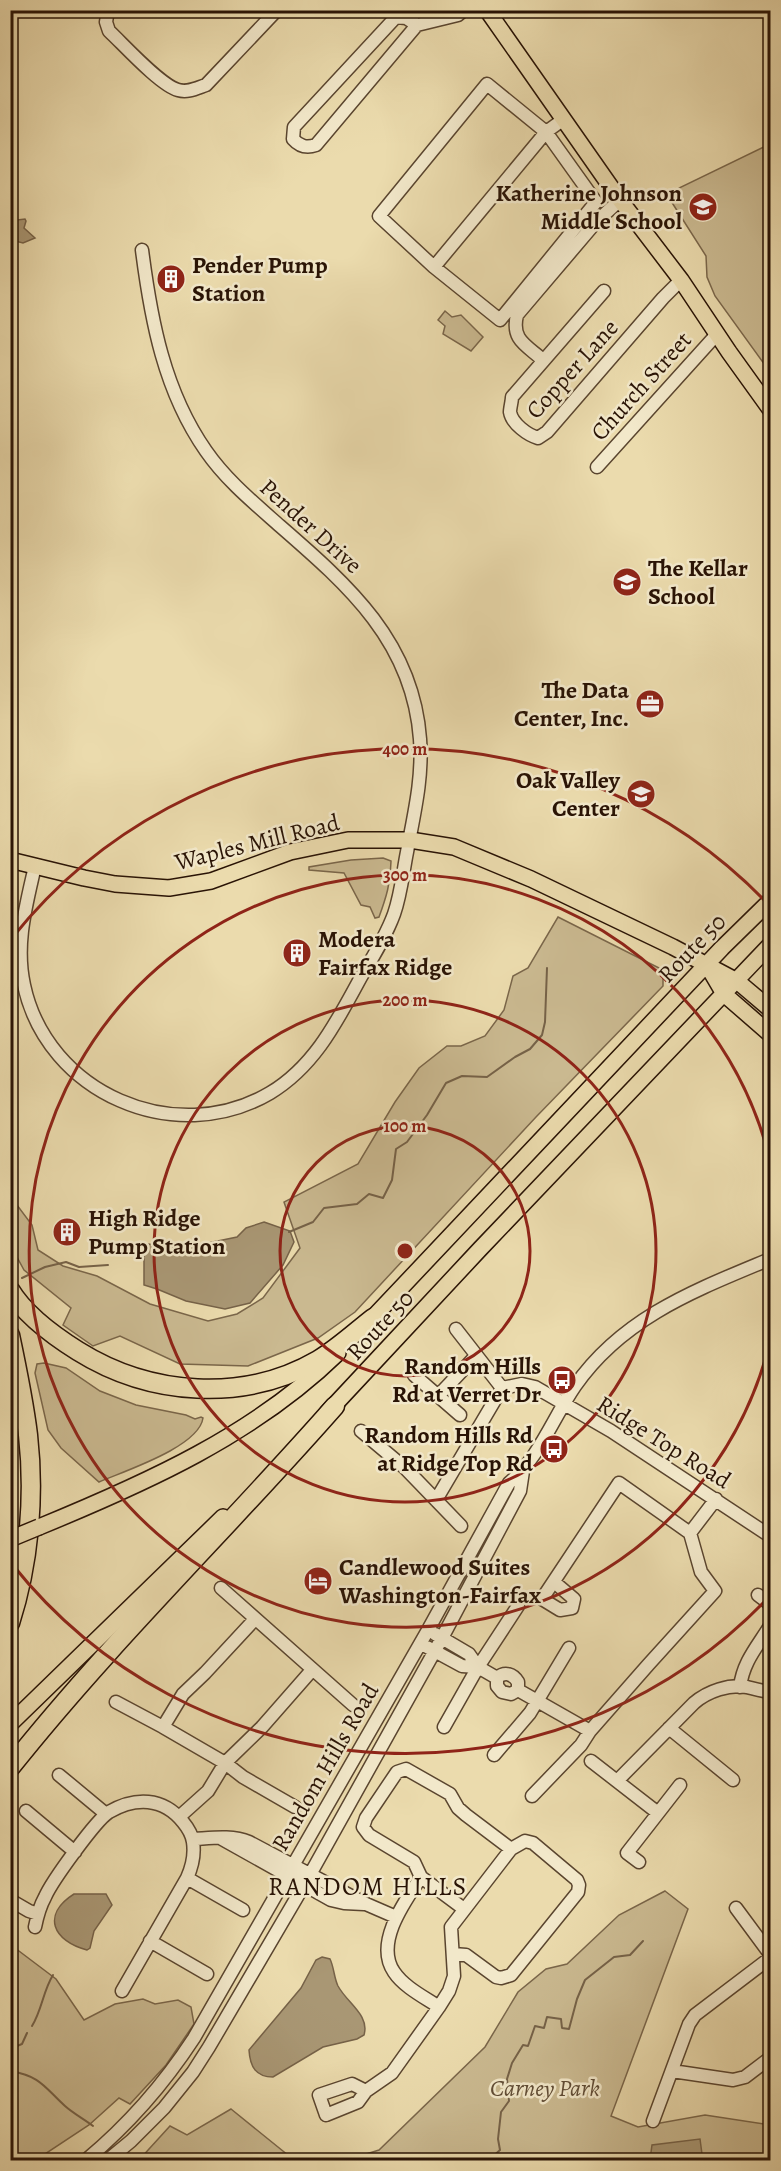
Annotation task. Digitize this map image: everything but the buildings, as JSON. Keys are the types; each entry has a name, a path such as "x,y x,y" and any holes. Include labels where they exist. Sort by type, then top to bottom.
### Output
{"highway":[{"path":"10,1290 46,1327 88,1358 134,1378 185,1389 237,1388 286,1375 320,1359 373,1318"},
{"path":"10,1335 25,1415 30,1476 26,1552 10,1623"},
{"path":"10,1768 98,1664 289,1459 335,1406"}],"main road":[{"path":"487,10 620,200 681,280 771,409"},
{"name":"Waples Mill Road","path":"10,860 84,878 157,888 180,887 212,881 269,859 313,846 370,839 410,840 454,847 531,879 707,965 736,981 771,1009"},
{"name":"Route 50","path":"10,1539 160,1473 259,1418 311,1379 373,1318 707,965 771,901"},
{"name":"Route 50","path":"10,1724 335,1406 480,1249 771,945"},
{"path":"707,965 724,994 771,1034"}],"street":[{"path":"108,10 106,22 109,31 166,84 179,90 191,91 206,85 277,10"},
{"path":"417,25 406,18 396,17 294,127 293,139 298,145 309,147 316,145 417,25 458,15 464,10"},
{"path":"487,84 546,132 596,202 500,320 434,267 379,216 487,84"},
{"path":"434,267 546,132 564,119"},
{"path":"543,360 517,338 514,326 517,315 596,222 620,200"},
{"name":"Pender Drive","path":"35,866 23,923 20,954 28,1000 35,1019 46,1038 76,1073 93,1087 112,1098 151,1112 197,1114 231,1109 264,1096 295,1075 318,1050 390,926 399,897 410,840 420,777 420,737 414,702 401,663 387,636 359,599 330,569 246,496 213,460 195,435 177,401 162,361 142,250"},
{"name":"Copper Lane","path":"604,291 553,353 543,360 512,397 510,413 516,423 530,436 538,438 547,432 681,280"},
{"name":"Church Street","path":"597,467 717,334"},
{"name":"Random Hills Road","path":"86,2160 124,2125 180,2059 208,2016 428,1630 508,1483 523,1471 563,1405 591,1366 640,1321 683,1296 771,1259"},
{"path":"436,1500 502,1388 456,1329"},
{"path":"438,1396 476,1356"},
{"path":"414,1375 460,1416"},
{"name":"Ridge Top Road","path":"502,1388 522,1384 535,1387 611,1431 771,1536"},
{"path":"362,1431 405,1468 461,1526"},
{"name":"Random Hills Road","path":"108,2160 164,2108 193,2072 245,1989 442,1638 520,1491 523,1471"},
{"path":"531,1796 581,1745 590,1731 715,1591 701,1572 690,1533 619,1483 554,1582"},
{"path":"690,1533 716,1499"},
{"path":"221,1588 353,1705"},
{"path":"758,1595 771,1604"},
{"path":"444,1727 478,1667 518,1606"},
{"path":"163,1727 183,1694 255,1619"},
{"path":"740,1687 741,1672 745,1663 771,1626"},
{"path":"428,1630 469,1654 478,1667 497,1678 497,1686 502,1692 511,1694 518,1690 590,1731"},
{"path":"420,1644 462,1666 478,1667"},
{"path":"494,1755 538,1701 569,1648"},
{"path":"179,1817 208,1791 225,1763 262,1727 312,1670"},
{"path":"617,1781 703,1696 721,1689 740,1687 771,1692"},
{"path":"116,1702 225,1763 243,1777 295,1807"},
{"path":"669,1728 733,1779"},
{"path":"591,1761 658,1814"},
{"path":"464,1909 421,1877 414,1862 369,1835 363,1827 366,1818 397,1772 406,1769 450,1794 458,1808 510,1849"},
{"path":"58,1775 106,1814"},
{"path":"639,1862 627,1853 680,1785"},
{"path":"34,1927 45,1896 75,1852 106,1814 135,1802 163,1805 179,1817 193,1839 193,1863 187,1878 122,1991"},
{"path":"26,1811 75,1852"},
{"path":"193,1839 233,1837 249,1842 366,1904 396,1917"},
{"path":"222,1839 331,1900 366,1904"},
{"path":"366,2091 392,2073 439,2007 453,1982 451,1927 510,1849 525,1841 533,1844 577,1880 578,1892 511,1975 496,1977 466,1955 453,1954"},
{"path":"421,1877 391,1929 388,1958 394,1972 407,1986 439,2007"},
{"path":"187,1878 243,1910"},
{"path":"10,1900 38,1914"},
{"path":"736,1908 771,1954"},
{"path":"150,1941 207,1974"},
{"path":"653,2121 689,2024 695,2015 771,1958"},
{"path":"672,2071 733,2080 745,2077 771,2058"}],"green space":[{"path":"770,144 770,372 715,296 707,277 706,256 671,201 679,188"},
{"path":"445,311 452,317 461,315 483,337 471,351 443,334 445,326 438,320"},
{"path":"383,858 391,861 390,876 382,910 379,917 375,918 370,907 361,905 344,873 309,870 309,867 351,860"},
{"path":"558,917 663,970 663,986 536,1117 355,1312 318,1338 248,1366 180,1364 120,1336 93,1346 63,1325 71,1308 24,1270 11,1246 11,1197 32,1225 38,1250 63,1266 97,1276 150,1304 208,1321 237,1314 263,1298 300,1248 284,1202 358,1164 395,1102 419,1068 447,1046 461,1046 485,1036 504,1010 513,976 528,968"},
{"path":"44,1363 66,1368 100,1391 136,1405 186,1415 195,1419 203,1418 198,1429 189,1439 175,1448 142,1465 99,1482 61,1448 48,1430 35,1373 37,1364"},
{"name":"Carney Park","path":"665,1891 688,1909 611,2116 638,2127 705,2115 770,2125 770,2160 347,2160 379,2150 485,2047 518,1992 546,1969 567,1964 619,1915"},
{"path":"11,1945 56,1979 84,2020 115,2004 143,1999 155,2004 178,2000 191,2007 194,2024 166,2065 130,2104 119,2098 89,2125 36,2160 11,2160"},
{"path":"231,2109 294,2160 139,2160 170,2126 187,2135"}],"shaded area":[{"path":"11,219 25,219 24,228 35,238 23,243 11,240"},
{"path":"264,1222 290,1231 294,1242 283,1265 250,1303 225,1309 186,1301 144,1285 144,1244 208,1243 237,1237 246,1228"},
{"path":"74,1894 106,1894 112,1905 94,1931 90,1948 87,1950 66,1940 55,1926 57,1910"},
{"path":"322,1957 330,1959 338,1986 361,2015 364,2021 364,2035 357,2039 323,2047 273,2077 258,2073 251,2061 249,2050 301,1988 316,1960"},
{"path":"700,2139 702,2154 708,2160 650,2160 652,2145"}],"waterway":[{"path":"289,1232 313,1222 324,1208 357,1204 369,1194 383,1198 392,1180 396,1149 407,1142 446,1083 462,1076 487,1077 530,1049 542,1035 545,1022 547,968"},
{"path":"22,1278 45,1267 66,1262 79,1267 108,1265"},
{"path":"489,2160 500,2150 498,2139 501,2112 509,2101 507,2079 512,2063 523,2045 528,2046 535,2026 544,2028 547,2017 561,2019 562,2028 569,2029 585,1980 614,1957 630,1955 643,1941"},
{"path":"32,2026 53,1975"},
{"path":"10,2061 17,2046 22,2044 27,2033"},
{"path":"10,2071 36,2080 68,2109 93,2126"}],"place":[{"name":"Katherine Johnson Middle School","path":"703,207"},
{"name":"Pender Pump Station","path":"171,279"},
{"name":"The Kellar School","path":"627,582"},
{"name":"The Data Center, Inc.","path":"650,704"},
{"name":"Oak Valley Center","path":"641,794"},
{"name":"Modera Fairfax Ridge","path":"297,953"},
{"name":"High Ridge Pump Station","path":"67,1232"},
{"name":"Random Hills Rd at Verret Dr","path":"562,1380"},
{"name":"Random Hills Rd at Ridge Top Rd","path":"554,1449"},
{"name":"Candlewood Suites Washington-Fairfax","path":"318,1581"}],"district":[{"name":"RANDOM HILLS","path":"368,1886"}]}
